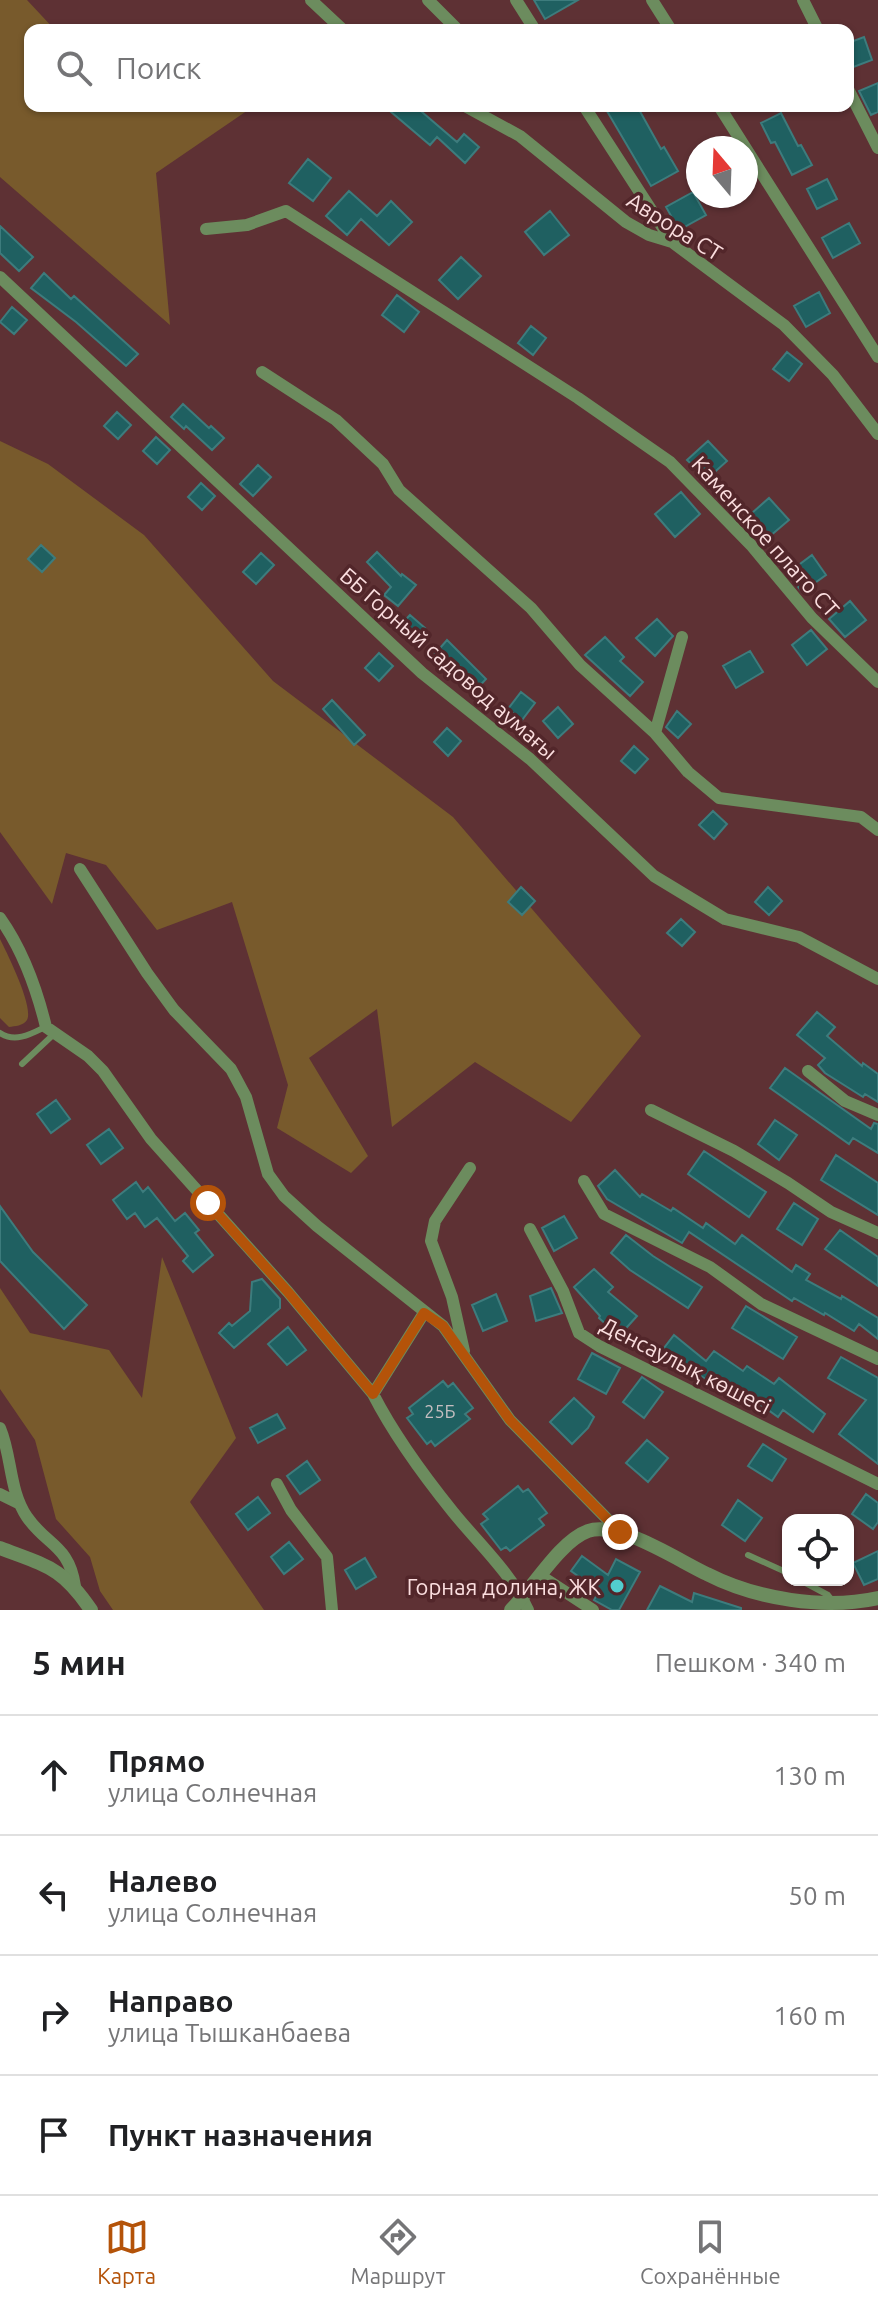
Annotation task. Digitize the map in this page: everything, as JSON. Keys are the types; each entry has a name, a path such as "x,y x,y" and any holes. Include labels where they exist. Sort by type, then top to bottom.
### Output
{"street":[{"path":"311,0 337,24"},
{"path":"428,0 452,24"},
{"path":"516,0 531,24"},
{"path":"652,0 667,24"},
{"path":"803,0 815,24"},
{"path":"854,101 878,148"},
{"name":"Аврора СТ","path":"476,112 520,136 626,222 649,235 672,242 784,325 833,375 878,434"},
{"path":"588,112 672,242"},
{"path":"723,112 878,357"},
{"name":"Каменское плато СТ","path":"206,229 247,225 286,211 578,398 670,462 751,545 812,618 878,682"},
{"name":"ББ Горный садовод аумағы","path":"0,277 422,673 530,759 654,876 725,919 799,937 878,979"},
{"path":"262,372 336,420 383,464 399,490 531,608 580,665 655,733 688,772 719,798 861,817 878,830"},
{"path":"655,733 682,637"},
{"path":"80,869 174,1010 231,1069 246,1097 268,1174 284,1196 443,1326 510,1420 620,1532 743,1591 810,1607 859,1606 878,1598"},
{"path":"0,918 11,934 50,1031 73,1044 103,1071 151,1139 288,1292 373,1394 451,1510 525,1604"},
{"path":"808,1071 845,1101 878,1115"},
{"path":"651,1110 734,1151 831,1212 878,1233"},
{"path":"466,1358 452,1297 431,1241 435,1221 470,1168"},
{"path":"584,1181 604,1214 710,1267 761,1304 878,1359"},
{"name":"Денсаулық көшесі","path":"530,1229 563,1291 579,1333 599,1346 878,1484"},
{"path":"373,1394 424,1313"},
{"path":"0,1428 18,1503 30,1521 55,1544 72,1566 75,1586"},
{"path":"277,1484 291,1510 327,1557 332,1610"},
{"path":"0,1494 18,1503"},
{"path":"511,1610 525,1604 560,1551 589,1530 620,1532"},
{"path":"0,1548 54,1568 75,1586 91,1610"},
{"path":"541,1576 593,1610"}],"lane":[{"path":"0,1033 17,1038 50,1031"},
{"path":"22,1064 50,1031"},
{"path":"748,1555 782,1570"},
{"path":"811,1586 828,1595 836,1606"}],"shaded area":[{"path":"0,0 27,0 49,24 24,24 24,112 245,112 156,173 170,325 0,177"},
{"path":"0,441 48,464 144,535 273,681 453,817 641,1036 571,1122 475,1062 392,1127 377,1009 309,1058 368,1156 351,1173 277,1128 288,1085 232,902 157,930 106,865 66,853 52,904 0,832"},
{"path":"0,939 19,980 28,1013 23,1023 9,1027 0,1018"},
{"path":"162,1257 236,1438 190,1502 264,1610 113,1610 100,1591 90,1557 56,1519 35,1440 0,1389 0,1288 30,1333 109,1350 142,1398"}],"building":[{"path":"534,0 578,0 545,19"},
{"path":"864,37 872,60 854,67 854,41"},
{"path":"878,83 878,112 871,115 859,91"},
{"path":"391,112 422,112 457,142 464,134 479,147 465,163 437,137 430,145"},
{"path":"608,112 640,112 661,149 664,147 678,171 651,186"},
{"path":"781,113 812,165 792,175 761,123"},
{"path":"308,159 331,178 313,201 289,183"},
{"path":"827,179 837,199 817,209 807,189"},
{"path":"349,191 377,216 391,201 412,222 389,245 361,219 347,235 326,216"},
{"path":"686,196 686,208 702,208 706,215 679,230 666,207"},
{"path":"550,211 569,235 544,255 525,232"},
{"path":"849,223 860,243 833,258 822,238"},
{"path":"0,226 33,257 19,271 0,253"},
{"path":"461,257 481,276 458,299 439,280"},
{"path":"44,273 138,354 126,366 31,288"},
{"path":"819,292 830,313 806,327 794,306"},
{"path":"397,295 419,312 404,332 382,315"},
{"path":"12,307 27,320 14,334 0,322"},
{"path":"531,326 546,338 533,355 518,343"},
{"path":"787,352 802,364 789,381 773,369"},
{"path":"183,404 224,438 212,450 171,417"},
{"path":"117,412 131,425 118,439 104,426"},
{"path":"156,437 170,450 157,464 143,451"},
{"path":"708,441 727,461 707,479 687,460"},
{"path":"258,465 271,477 253,496 240,484"},
{"path":"201,483 215,496 202,510 188,497"},
{"path":"681,492 700,514 675,537 655,514"},
{"path":"769,498 789,520 763,542 744,520"},
{"path":"41,545 55,558 42,572 28,559"},
{"path":"377,552 401,576 416,585 398,606 384,595 391,587 367,562"},
{"path":"261,553 274,565 256,584 243,572"},
{"path":"812,555 826,575 802,592 788,573"},
{"path":"850,601 866,620 845,637 829,619"},
{"path":"410,615 425,628 411,642 397,629"},
{"path":"657,619 673,636 655,656 636,638"},
{"path":"811,630 827,649 807,665 792,645"},
{"path":"605,637 624,657 620,661 643,682 630,696 585,655"},
{"path":"447,640 486,679 473,693 434,655"},
{"path":"750,651 763,672 736,688 723,666"},
{"path":"379,653 393,666 379,681 365,668"},
{"path":"521,692 535,703 522,720 508,709"},
{"path":"332,700 365,735 354,745 323,709"},
{"path":"558,707 573,724 558,738 543,721"},
{"path":"677,711 691,724 678,738 666,727"},
{"path":"447,728 461,741 448,756 434,742"},
{"path":"634,746 648,759 635,773 621,761"},
{"path":"713,811 727,824 714,839 699,825"},
{"path":"521,887 535,901 522,915 508,902"},
{"path":"768,887 782,901 769,915 755,902"},
{"path":"681,919 695,932 682,946 667,933"},
{"path":"817,1012 835,1027 827,1036 862,1066 863,1063 878,1074 878,1102 865,1094 863,1097 825,1073 818,1065 825,1058 797,1035"},
{"path":"785,1068 871,1129 874,1123 878,1124 878,1153 853,1138 849,1144 770,1088"},
{"path":"56,1100 70,1119 51,1133 37,1114"},
{"path":"775,1120 797,1135 779,1160 758,1144"},
{"path":"109,1129 123,1148 101,1164 87,1145"},
{"path":"704,1151 766,1192 749,1217 688,1174"},
{"path":"836,1155 878,1183 878,1215 821,1180"},
{"path":"615,1170 640,1197 642,1194 671,1211 673,1208 703,1228 706,1223 735,1244 742,1235 792,1272 796,1265 810,1274 806,1280 841,1299 842,1296 878,1318 878,1339 859,1324 854,1331 794,1298 792,1301 689,1232 682,1243 607,1199 598,1186"},
{"path":"136,1182 143,1192 148,1187 175,1221 185,1213 199,1230 195,1233 213,1255 193,1272 183,1261 188,1256 157,1218 145,1227 135,1213 127,1219 113,1200"},
{"path":"794,1203 818,1219 802,1245 777,1229"},
{"path":"0,1206 33,1252 87,1305 64,1329 0,1261"},
{"path":"564,1216 577,1238 554,1251 542,1228"},
{"path":"840,1230 878,1257 878,1286 825,1249"},
{"path":"626,1235 702,1287 688,1308 630,1270 611,1253"},
{"path":"594,1269 613,1287 608,1292 637,1316 619,1336 599,1318 574,1287"},
{"path":"262,1279 280,1299 280,1308 234,1348 219,1333 250,1311 252,1282"},
{"path":"551,1288 562,1313 536,1321 530,1296"},
{"path":"496,1294 507,1321 483,1331 472,1305"},
{"path":"746,1306 797,1337 783,1359 732,1328"},
{"path":"288,1327 306,1350 287,1365 268,1344"},
{"path":"674,1335 706,1361 714,1351 743,1371 747,1366 774,1384 779,1378 825,1414 813,1432 783,1410 778,1417 753,1399 750,1404 683,1366 678,1373 657,1357"},
{"path":"592,1353 620,1368 606,1394 578,1379"},
{"path":"841,1357 878,1378 878,1464 839,1434 866,1400 828,1378"},
{"path":"642,1377 663,1392 644,1418 623,1402"},
{"path":"443,1381 448,1387 453,1383 473,1408 465,1414 470,1419 435,1446 431,1441 427,1444 407,1418 413,1414 409,1408"},
{"path":"574,1398 594,1417 572,1444 550,1422"},
{"path":"277,1414 285,1428 258,1443 250,1428"},
{"path":"647,1440 668,1458 648,1482 626,1463"},
{"path":"763,1444 786,1459 772,1481 748,1466"},
{"path":"307,1461 320,1480 300,1494 287,1476"},
{"path":"518,1486 523,1492 528,1489 547,1513 539,1519 544,1525 510,1551 506,1547 501,1550 481,1524 488,1519 483,1514"},
{"path":"866,1494 878,1503 878,1522 873,1529 852,1514"},
{"path":"258,1497 270,1513 248,1530 236,1514"},
{"path":"738,1500 762,1518 745,1541 722,1525"},
{"path":"289,1542 303,1559 284,1574 271,1557"},
{"path":"878,1551 878,1579 864,1585 854,1563"},
{"name":"Горная долина, ЖК","path":"582,1556 608,1575 616,1559 640,1572 619,1610 612,1610 594,1600 599,1591 571,1571"},
{"path":"365,1558 376,1577 356,1589 345,1570"},
{"path":"660,1586 692,1602 694,1593 741,1610 647,1610"}],"place":[{"name":"Горная долина, ЖК","path":"617,1586"}],"route":[{"path":"208,1203 373,1394 424,1313 443,1326 510,1420 620,1532"}]}
